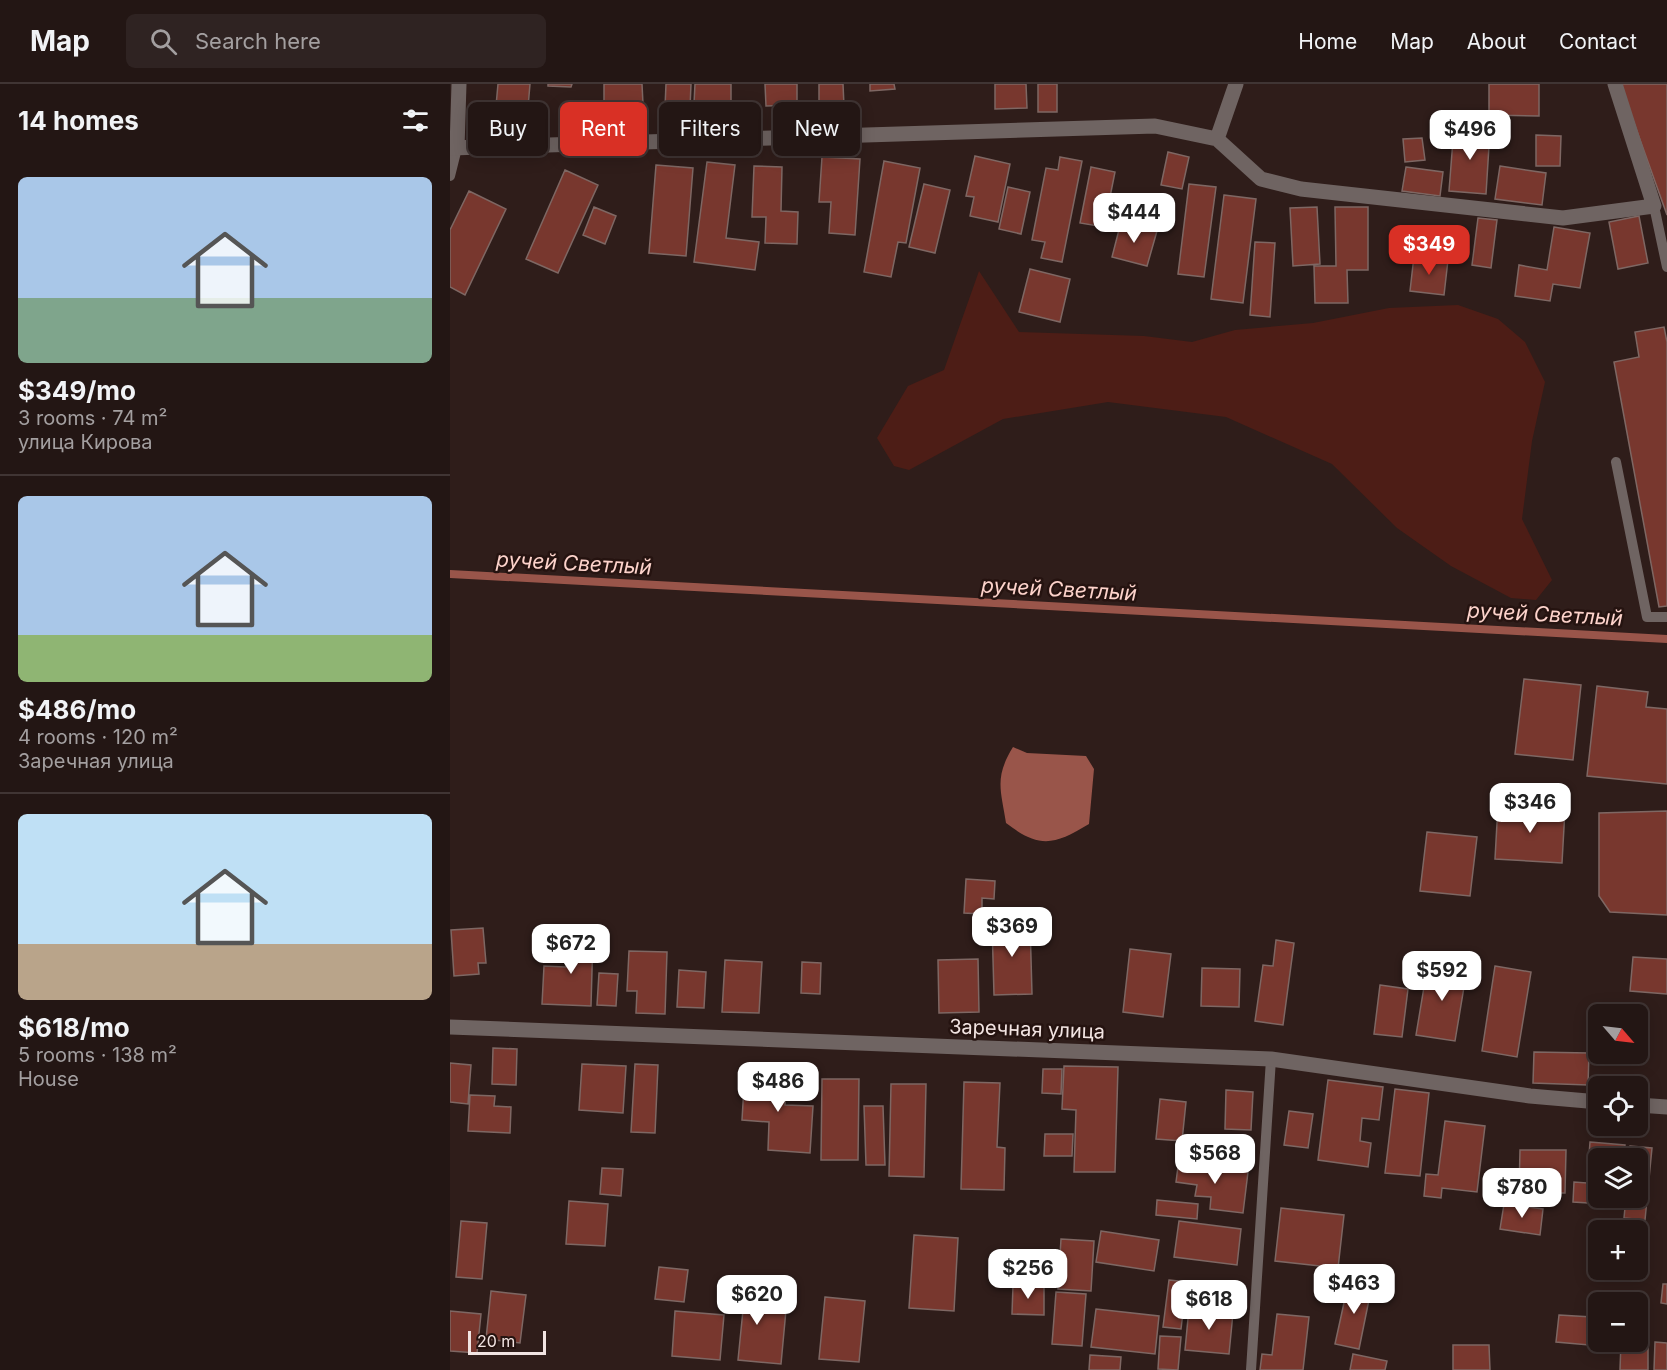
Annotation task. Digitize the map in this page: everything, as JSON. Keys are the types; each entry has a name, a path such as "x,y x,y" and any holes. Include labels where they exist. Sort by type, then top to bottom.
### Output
{"street":[{"path":"459,84 453,148 1155,126 1217,139 1261,179 1301,189 1563,218 1654,206 1615,84"},
{"path":"1217,139 1236,84"},
{"name":"Заречная улица","path":"450,1027 1271,1059 1530,1096 1588,1101"},
{"path":"1648,1106 1667,1107"}],"lane":[{"path":"450,176 453,148"},
{"path":"1654,206 1667,267"},
{"path":"1616,462 1647,617 1667,617"},
{"path":"1251,1370 1271,1059"}],"shaded area":[{"path":"979,271 1019,332 1144,336 1192,342 1235,330 1313,323 1389,308 1458,305 1498,319 1525,342 1545,382 1532,441 1522,519 1552,580 1536,600 1511,598 1451,566 1397,528 1332,464 1226,417 1108,402 1003,419 909,470 894,466 877,438 908,386 944,370"},
{"path":"1013,747 1027,753 1086,756 1094,769 1089,824 1066,836 1047,841 1028,837 1006,823 1001,776"}],"building":[{"path":"498,84 530,84 528,102 496,102"},
{"path":"548,84 572,84 571,87 548,86"},
{"path":"604,84 642,84 643,102 604,102"},
{"path":"666,84 691,84 690,102 665,102"},
{"path":"695,84 731,84 731,102 694,102"},
{"path":"765,84 797,84 797,102 773,102 773,106 766,106"},
{"path":"819,84 843,84 844,102 819,102"},
{"path":"870,84 894,84 895,89 870,91"},
{"path":"995,84 1026,84 1027,108 995,109"},
{"path":"1038,84 1057,84 1057,112 1038,112"},
{"path":"1489,84 1539,84 1539,116 1489,115"},
{"path":"1620,84 1667,84 1667,215"},
{"path":"1454,127 1490,130 1486,194 1449,191"},
{"path":"1536,135 1561,136 1560,166 1536,166"},
{"path":"1422,138 1425,160 1405,162 1403,139"},
{"path":"1168,152 1189,157 1182,189 1161,185"},
{"path":"975,156 1010,164 998,222 970,216 974,197 966,196"},
{"path":"822,157 860,159 855,235 829,233 831,202 819,202"},
{"path":"1060,157 1082,161 1062,262 1041,258 1045,242 1032,240 1046,168 1058,170"},
{"path":"884,161 920,168 906,243 898,242 891,277 864,272"},
{"path":"707,162 735,165 726,238 759,242 755,270 694,262"},
{"path":"656,165 693,168 686,256 649,253"},
{"path":"754,166 782,167 781,211 798,212 797,244 765,243 766,217 752,217"},
{"path":"1500,166 1546,173 1542,205 1495,199"},
{"path":"1091,167 1115,172 1104,227 1080,223"},
{"path":"1406,167 1443,172 1440,196 1402,191"},
{"path":"565,170 598,185 558,273 526,259"},
{"path":"924,184 950,190 935,253 909,247"},
{"path":"1189,184 1216,187 1204,277 1178,274"},
{"path":"1008,187 1030,192 1021,234 999,229"},
{"path":"469,191 506,209 465,295 450,287 450,230"},
{"path":"1224,195 1256,199 1243,303 1211,299"},
{"path":"594,207 616,216 605,244 583,235"},
{"path":"1317,207 1320,264 1293,266 1290,208"},
{"path":"1335,207 1368,207 1368,270 1347,270 1348,303 1315,303 1314,266 1336,266"},
{"path":"1639,216 1648,263 1618,269 1609,222"},
{"path":"1478,218 1497,220 1491,268 1472,265"},
{"path":"1121,222 1157,231 1147,266 1112,257"},
{"path":"1554,227 1590,233 1580,288 1553,284 1550,301 1515,296 1519,265 1547,270"},
{"path":"1255,242 1275,243 1270,317 1250,315"},
{"path":"1414,256 1448,260 1444,295 1410,291"},
{"path":"1030,269 1070,279 1060,322 1019,312"},
{"path":"1664,327 1667,342 1667,606 1659,607 1614,362 1639,357 1635,332"},
{"path":"1524,679 1581,685 1573,760 1515,754"},
{"path":"1597,686 1648,692 1646,707 1667,709 1667,784 1587,776"},
{"path":"1498,805 1565,809 1562,863 1495,859"},
{"path":"1667,811 1667,915 1610,912 1599,896 1599,813"},
{"path":"1427,832 1477,837 1470,896 1420,891"},
{"path":"966,879 995,881 994,899 982,898 982,914 964,913"},
{"path":"1030,922 1032,994 994,995 992,923"},
{"path":"483,928 486,963 478,963 479,974 454,976 451,930"},
{"path":"567,935 593,935 591,1006 542,1004 544,966 566,967"},
{"path":"1276,940 1294,943 1283,1025 1255,1021 1263,965 1273,966"},
{"path":"1130,949 1171,954 1163,1017 1123,1012"},
{"path":"629,951 667,952 665,1014 636,1013 637,991 627,991"},
{"path":"1633,957 1667,959 1667,994 1630,991"},
{"path":"978,959 979,1012 939,1013 938,960"},
{"path":"725,960 762,962 759,1013 722,1012"},
{"path":"802,962 821,963 820,994 801,993"},
{"path":"1428,963 1467,969 1455,1041 1416,1035"},
{"path":"1495,966 1531,972 1517,1057 1482,1051"},
{"path":"1202,968 1240,969 1239,1007 1201,1006"},
{"path":"679,970 706,972 704,1008 677,1007"},
{"path":"599,973 618,974 616,1006 597,1005"},
{"path":"1380,985 1408,989 1402,1037 1374,1034"},
{"path":"493,1048 517,1049 516,1085 492,1084"},
{"path":"1534,1052 1588,1053 1588,1085 1533,1083"},
{"path":"450,1063 471,1065 468,1104 450,1102"},
{"path":"582,1064 626,1066 623,1113 579,1110"},
{"path":"635,1064 658,1065 655,1133 631,1132"},
{"path":"1064,1066 1118,1067 1115,1172 1074,1172 1076,1110 1062,1109"},
{"path":"1043,1069 1062,1069 1061,1094 1042,1093"},
{"path":"753,1072 787,1074 785,1105 813,1106 810,1153 768,1150 769,1122 742,1120 744,1086 752,1087"},
{"path":"822,1079 859,1079 858,1160 821,1160"},
{"path":"1328,1080 1383,1087 1379,1120 1362,1118 1360,1141 1371,1143 1368,1167 1318,1160"},
{"path":"964,1082 1000,1083 997,1147 1005,1148 1004,1190 961,1189"},
{"path":"891,1084 926,1084 924,1177 889,1176"},
{"path":"1395,1089 1429,1093 1420,1176 1385,1173"},
{"path":"1226,1090 1253,1092 1251,1130 1225,1129"},
{"path":"470,1095 495,1096 494,1106 511,1107 510,1133 468,1131"},
{"path":"1160,1099 1186,1102 1182,1141 1156,1139"},
{"path":"864,1106 883,1106 885,1165 866,1165"},
{"path":"1289,1111 1313,1114 1308,1148 1284,1145"},
{"path":"1445,1121 1485,1126 1477,1192 1442,1188 1441,1198 1424,1196 1426,1174 1438,1175"},
{"path":"1045,1134 1073,1134 1072,1156 1044,1156"},
{"path":"1205,1138 1248,1142 1246,1158 1203,1154"},
{"path":"1590,1142 1625,1145 1625,1148 1590,1148"},
{"path":"1630,1146 1652,1148 1648,1189 1648,1148 1630,1148"},
{"path":"1520,1150 1566,1150 1565,1193 1519,1193"},
{"path":"1179,1159 1200,1161 1199,1166 1248,1172 1243,1213 1210,1209 1211,1197 1195,1196 1197,1185 1176,1182"},
{"path":"602,1168 623,1169 621,1196 600,1194"},
{"path":"1588,1169 1588,1203 1573,1202 1574,1182 1587,1183"},
{"path":"1157,1200 1198,1204 1197,1219 1156,1215"},
{"path":"569,1201 608,1204 605,1246 566,1244"},
{"path":"1504,1204 1543,1209 1540,1235 1500,1229"},
{"path":"1281,1208 1344,1215 1338,1268 1275,1261"},
{"path":"1625,1208 1646,1208 1645,1220 1624,1218"},
{"path":"461,1221 487,1223 482,1279 456,1277"},
{"path":"1179,1221 1241,1229 1237,1265 1174,1257"},
{"path":"1101,1231 1159,1240 1154,1271 1096,1262"},
{"path":"914,1235 958,1238 954,1311 909,1308"},
{"path":"1061,1239 1094,1241 1091,1291 1058,1289"},
{"path":"659,1267 688,1270 684,1302 655,1299"},
{"path":"729,1279 753,1281 751,1306 786,1310 781,1364 738,1360 743,1310 726,1308"},
{"path":"1169,1280 1234,1287 1232,1310 1184,1304 1181,1329 1163,1327"},
{"path":"1349,1280 1372,1285 1359,1349 1335,1344"},
{"path":"1663,1284 1667,1284 1667,1304 1661,1303"},
{"path":"1013,1285 1044,1285 1044,1315 1012,1314"},
{"path":"491,1291 526,1295 520,1343 486,1339"},
{"path":"1056,1292 1086,1294 1082,1346 1052,1344"},
{"path":"825,1297 865,1301 859,1362 819,1359"},
{"path":"1189,1308 1233,1313 1229,1354 1185,1350"},
{"path":"1096,1309 1159,1316 1155,1354 1091,1347"},
{"path":"450,1311 481,1314 477,1353 450,1351"},
{"path":"675,1311 724,1315 720,1360 672,1356"},
{"path":"1277,1314 1309,1317 1303,1370 1260,1370 1262,1354 1272,1355"},
{"path":"1559,1315 1588,1317 1588,1345 1556,1342"},
{"path":"1160,1336 1181,1337 1178,1370 1158,1369"},
{"path":"1655,1342 1667,1343 1667,1370 1654,1370"},
{"path":"1453,1345 1489,1345 1490,1370 1453,1370"},
{"path":"1621,1352 1648,1352 1648,1370 1620,1370"},
{"path":"1353,1354 1387,1361 1385,1370 1350,1370"},
{"path":"1090,1355 1121,1357 1120,1370 1089,1370"}],"waterway":[{"name":"ручей Светлый","path":"450,574 1667,639"}]}
